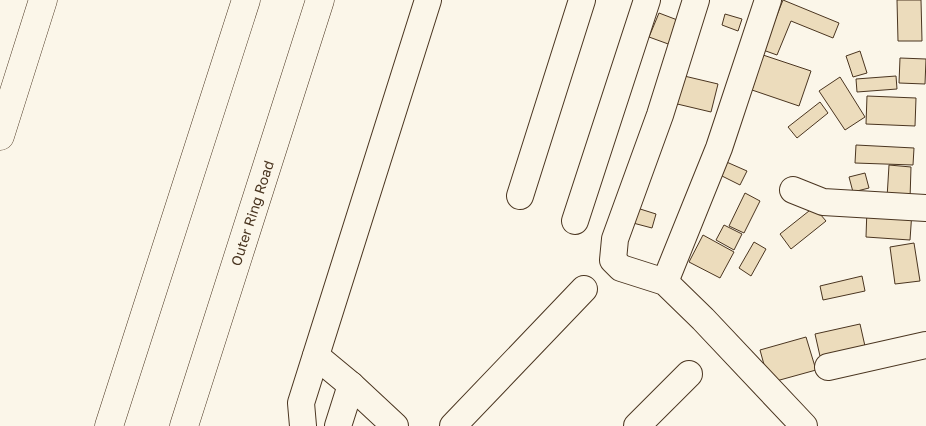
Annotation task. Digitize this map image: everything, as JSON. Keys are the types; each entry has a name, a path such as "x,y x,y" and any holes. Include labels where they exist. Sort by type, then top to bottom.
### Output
{"main road":[{"path":"0,136 43,0"},
{"path":"109,426 246,0"},
{"name":"Outer Ring Road","path":"184,426 320,0"}],"street":[{"path":"334,426 302,417 301,403 428,0"},
{"path":"520,196 582,0"},
{"path":"576,221 648,0"},
{"path":"696,0 660,115 616,239 613,260 621,268 665,282 703,319 804,426"},
{"path":"665,282 719,148 768,0"},
{"path":"792,190 823,202 926,208"},
{"path":"453,426 584,289"},
{"path":"828,367 926,344"},
{"path":"316,356 351,385 395,426"},
{"path":"637,426 689,374"},
{"path":"338,426 351,385"}],"building":[{"path":"783,0 839,23 833,38 791,21 777,55 763,50"},
{"path":"897,0 921,0 922,41 898,41"},
{"path":"659,13 680,21 671,45 649,37"},
{"path":"725,14 742,19 738,31 722,25"},
{"path":"860,51 867,73 853,77 846,56"},
{"path":"763,55 811,71 799,106 752,90"},
{"path":"900,58 926,59 925,84 899,83"},
{"path":"680,75 718,84 711,112 673,103"},
{"path":"896,76 897,89 857,92 856,79"},
{"path":"840,77 865,117 845,130 819,91"},
{"path":"867,96 916,98 915,126 866,124"},
{"path":"820,102 828,113 797,138 788,127"},
{"path":"856,145 914,148 913,165 855,163"},
{"path":"722,160 747,171 740,185 716,173"},
{"path":"889,165 911,167 910,199 887,198"},
{"path":"865,173 869,188 853,192 849,177"},
{"path":"745,193 760,201 744,233 729,226"},
{"path":"814,207 826,221 791,249 780,234"},
{"path":"637,208 656,214 652,228 633,223"},
{"path":"867,208 912,211 910,240 866,237"},
{"path":"724,225 742,234 734,250 716,240"},
{"path":"703,235 734,252 720,278 689,262"},
{"path":"754,242 766,249 751,276 739,268"},
{"path":"914,243 920,281 895,284 890,247"},
{"path":"862,276 865,291 823,300 820,286"},
{"path":"860,324 867,355 822,365 815,334"},
{"path":"806,337 816,370 769,383 760,350"}]}
